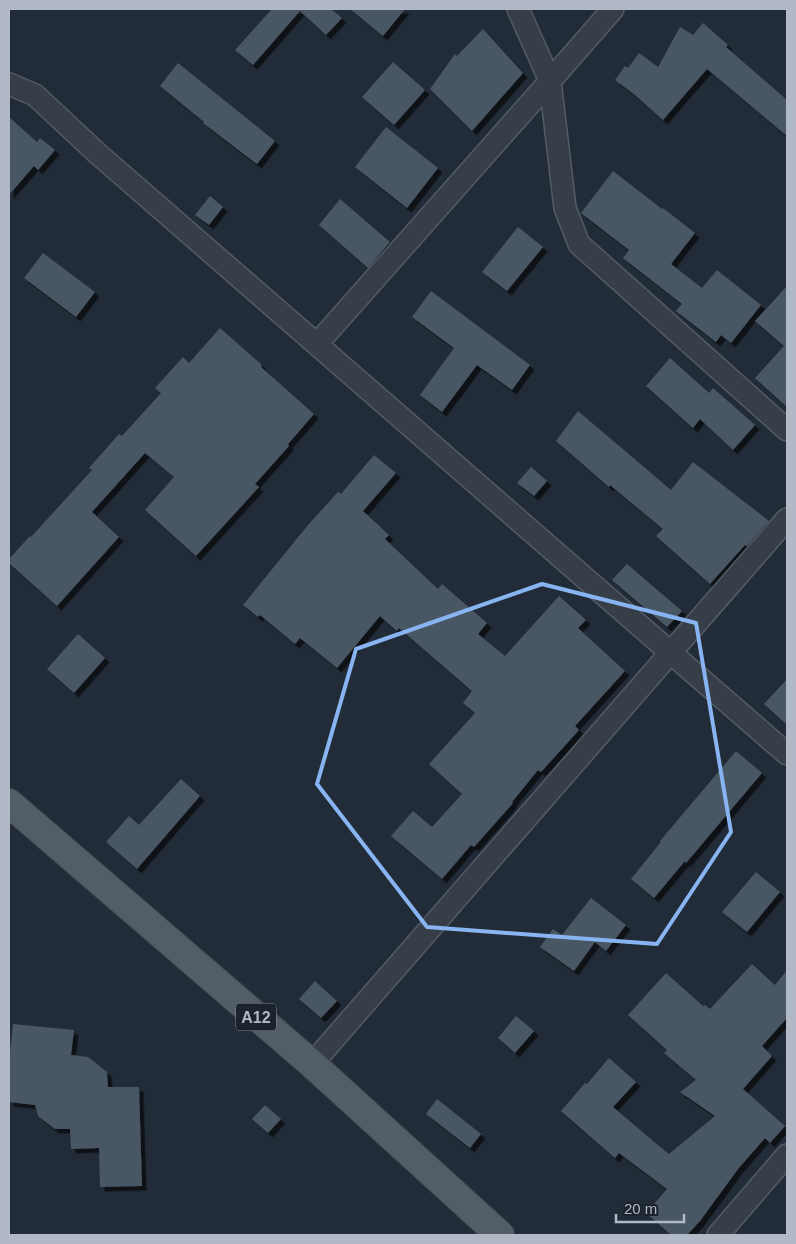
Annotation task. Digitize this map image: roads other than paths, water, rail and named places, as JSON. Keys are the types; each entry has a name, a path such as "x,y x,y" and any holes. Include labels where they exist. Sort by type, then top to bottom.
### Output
{"main road":[{"name":"A12","path":"9,803 312,1064 500,1235"}],"street":[{"path":"518,9 550,82 565,208 579,244 787,430"},
{"path":"317,344 550,82 612,9"},
{"path":"9,84 35,95 97,153 787,754"},
{"path":"312,1064 787,519"},
{"path":"718,1235 787,1155"}]}
